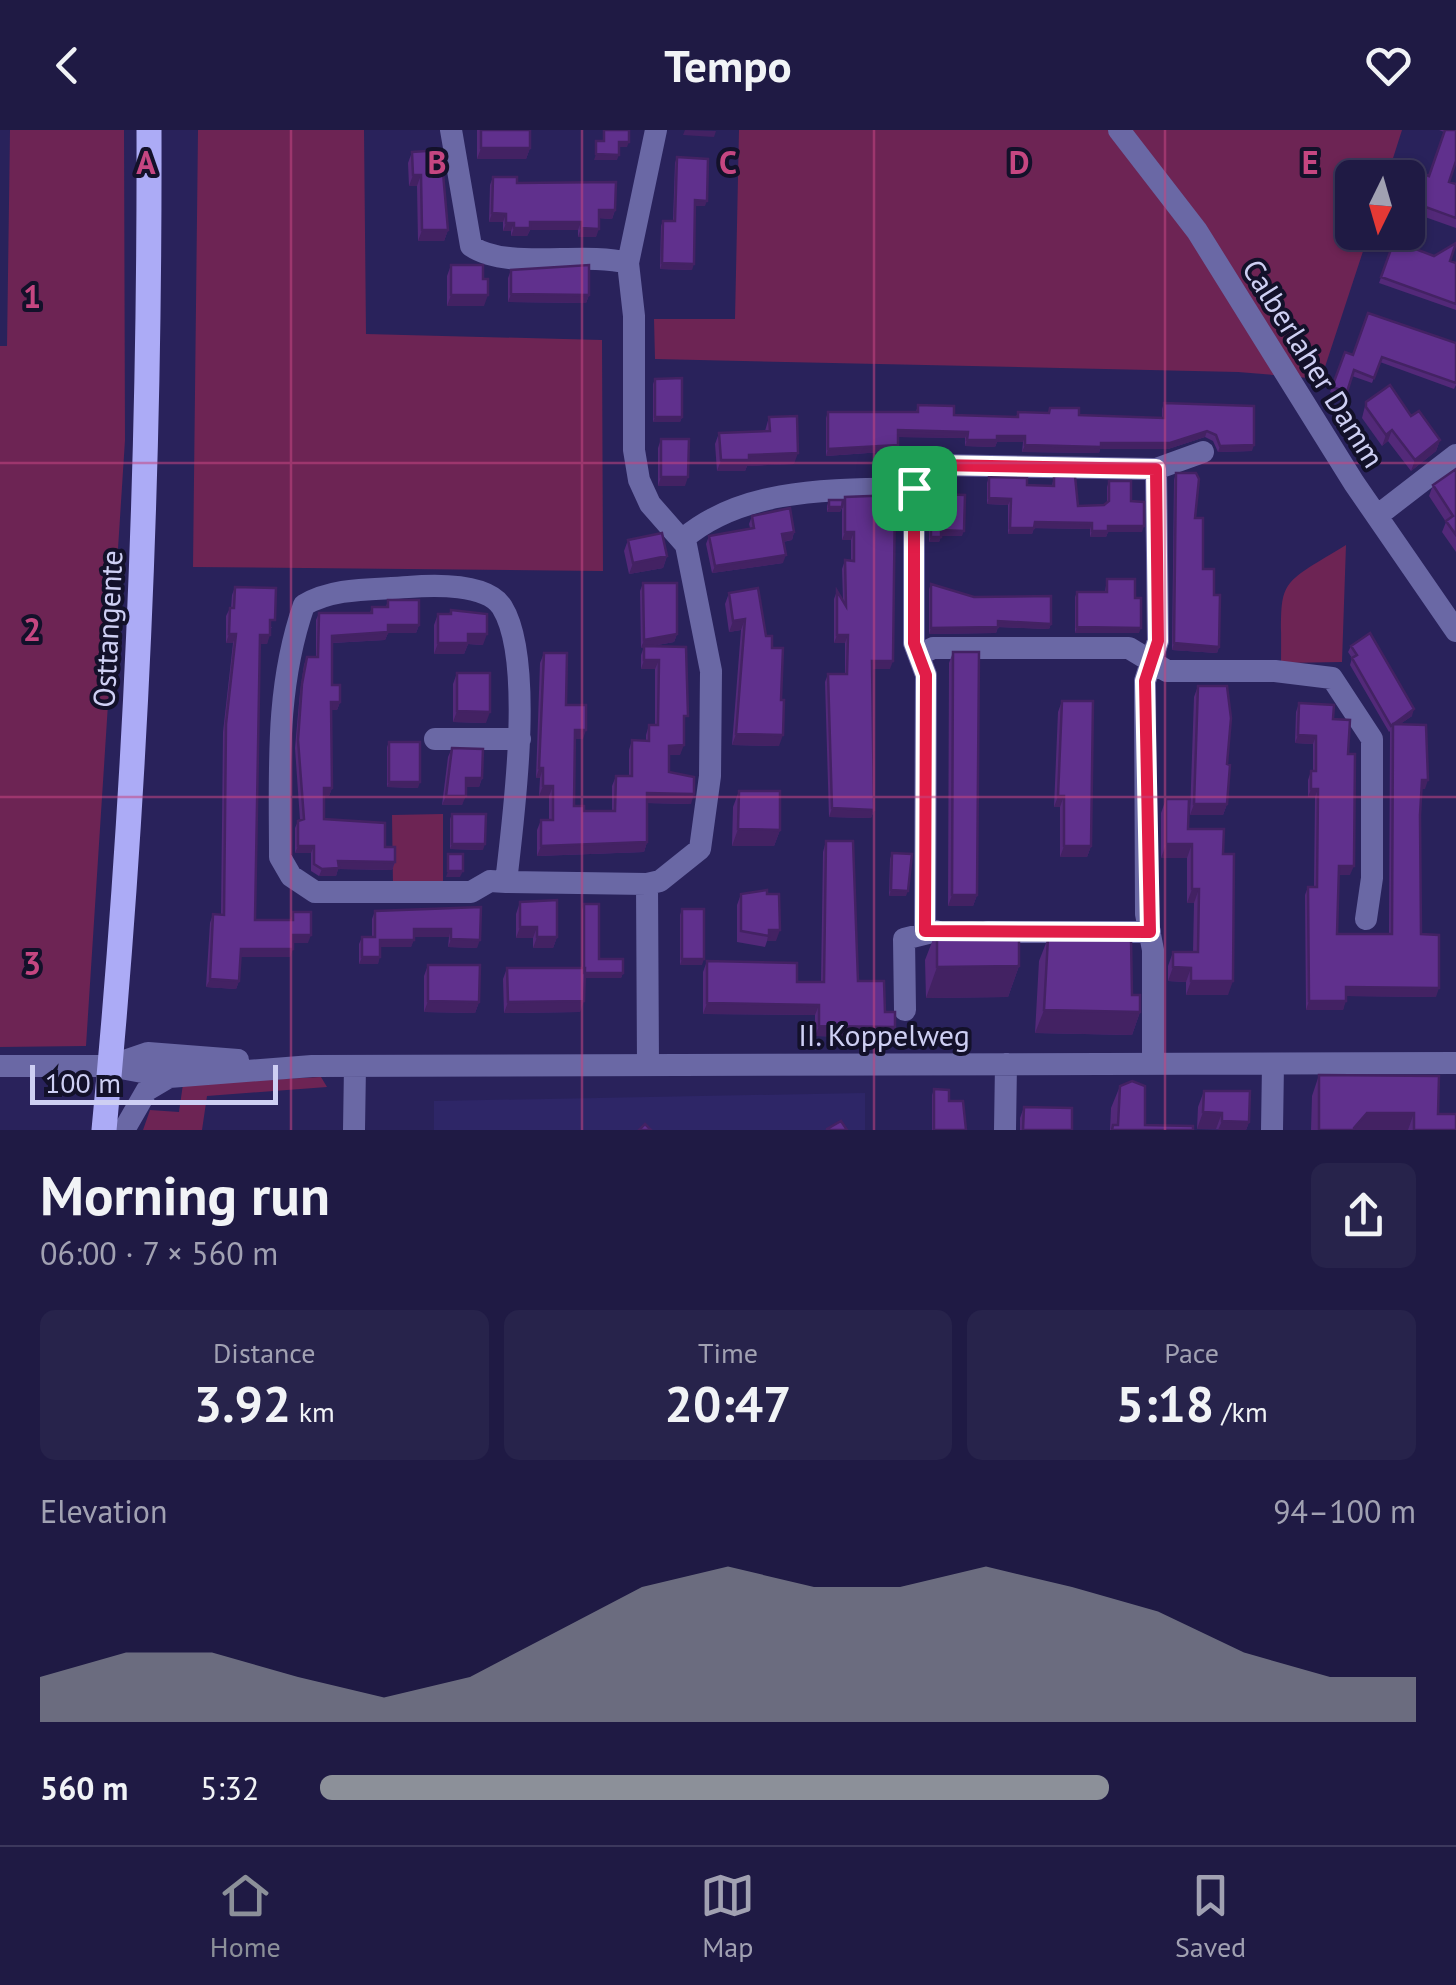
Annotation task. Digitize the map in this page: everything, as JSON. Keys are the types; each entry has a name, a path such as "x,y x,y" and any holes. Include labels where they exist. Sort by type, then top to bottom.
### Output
{"main road":[{"name":"Osttangente","path":"104,1130 129,838 143,569 150,401 149,130"}],"street":[{"path":"451,130 471,246 484,254 503,257 604,257 628,263"},
{"path":"506,882 520,739 515,646 502,606 483,593 418,586 324,593 304,605 288,651 280,708 280,857 291,876 315,892 470,892 490,882 647,884 660,881 700,849 710,776 710,671 683,540 650,504 639,480 634,450 634,316 628,263 656,130"},
{"name":"Calberlaher Damm","path":"1119,130 1197,231 1376,516 1456,631"},
{"path":"925,931 926,675 914,643 914,488 936,465 1156,469 1202,452"},
{"path":"1376,516 1456,455"},
{"path":"1153,1064 1146,895 1148,661 1158,641 1156,469"},
{"path":"683,540 698,526 750,504 814,491 914,488"},
{"path":"919,654 933,648 1129,648 1167,671 1276,671 1332,678 1372,740 1372,878 1366,918"},
{"path":"435,739 520,739"},
{"path":"647,884 648,1065"},
{"path":"905,1010 904,940 925,931 1150,932"},
{"path":"112,1028 148,1053"},
{"name":"II. Koppelweg","path":"110,1066 148,1053 312,1066"},
{"name":"II. Koppelweg","path":"0,1066 110,1066 169,1077 312,1066 1456,1063"},
{"path":"1005,1130 1006,1064"},
{"path":"1272,1064 1272,1130"},
{"path":"354,1130 355,1066"},
{"path":"124,1130 147,1090 169,1077"}],"shaded area":[{"path":"10,130 124,130 125,440 86,1046 0,1047 0,346 7,346"},
{"path":"198,130 364,130 366,334 602,340 603,571 193,567"},
{"path":"739,130 1402,130 1392,160 1335,160 1335,250 1363,250 1321,379 1238,372 655,359 654,319 735,319"},
{"path":"1346,545 1342,662 1281,663 1281,615 1286,589 1305,570"},
{"path":"443,814 443,886 393,886 392,815"},
{"path":"321,1077 327,1087 207,1096 202,1130 143,1130 150,1110 179,1112 183,1084"},
{"path":"865,1093 865,1130 434,1130 434,1101"}],"building":[{"path":"481,130 530,130 530,148 481,148"},
{"path":"604,130 629,130 629,142 619,142 619,155 596,154 596,141 604,141"},
{"path":"1445,130 1456,130 1456,161 1449,182 1456,184 1456,218 1425,207 1425,174 1429,176"},
{"path":"441,150 448,230 422,230 421,175 413,175 412,152"},
{"path":"677,157 708,159 707,201 695,200 694,264 662,263 663,221 675,221"},
{"path":"493,177 517,177 517,183 616,182 615,210 599,210 599,229 581,228 581,222 530,222 530,228 514,228 514,223 506,223 506,214 492,213"},
{"path":"1456,243 1450,261 1456,263 1456,304 1381,277 1391,250 1418,250 1434,256"},
{"path":"451,265 483,265 488,295 451,295"},
{"path":"589,265 589,295 511,294 511,270"},
{"path":"1368,313 1456,343 1456,383 1382,357 1374,378 1354,370 1347,392 1332,387 1345,352 1353,355"},
{"path":"682,378 682,417 655,417 655,379"},
{"path":"1390,385 1411,416 1419,411 1440,440 1415,460 1392,430 1386,435 1366,407 1366,402"},
{"path":"1164,403 1254,406 1254,445 1220,446 1216,435 1207,431 1170,443 1101,443 1101,447 1025,445 1025,436 967,440 968,432 898,430 898,445 828,449 828,412 918,412 918,405 954,406 954,415 1018,417 1018,412 1049,413 1050,408 1079,408 1079,415 1164,418"},
{"path":"797,416 798,453 721,460 719,433 770,431 769,417"},
{"path":"661,439 689,439 688,477 661,477"},
{"path":"1456,469 1456,535 1446,521 1453,516 1433,485"},
{"path":"1176,473 1196,473 1199,479 1195,518 1203,518 1203,569 1214,569 1214,595 1220,595 1219,647 1174,643"},
{"path":"1054,476 1075,476 1078,506 1104,505 1109,501 1109,481 1131,481 1131,501 1144,502 1144,526 1108,526 1108,531 1092,531 1092,523 1035,522 1034,528 1010,528 1011,499 989,498 989,477 1027,478 1027,485 1054,486"},
{"path":"936,494 965,495 964,531 941,530 941,537 931,537"},
{"path":"895,495 893,661 872,661 874,810 832,808 828,674 847,674 848,635 837,635 837,591 846,606 845,560 854,561 854,532 845,532 845,497"},
{"path":"829,500 843,500 842,507 829,507"},
{"path":"790,508 794,532 782,534 786,555 715,566 709,536 754,528 752,516"},
{"path":"662,533 667,556 633,563 628,540"},
{"path":"1107,579 1135,579 1135,598 1141,598 1141,628 1077,627 1077,592 1107,592"},
{"path":"643,583 677,583 677,634 644,640"},
{"path":"931,584 974,597 1051,596 1051,624 998,621 998,627 931,628"},
{"path":"235,587 276,588 275,620 270,620 270,635 260,635 255,920 293,920 293,912 311,912 311,935 293,935 293,949 241,949 239,981 210,979 213,914 224,915 226,724 236,634 229,634"},
{"path":"758,588 766,636 772,636 772,648 783,648 783,735 736,734 745,619 733,621 729,593"},
{"path":"388,600 419,600 419,625 388,625 388,632 332,636 332,685 340,685 340,702 331,702 332,788 324,788 324,819 385,823 385,847 395,847 395,862 338,861 339,868 322,869 314,864 314,846 298,846 298,821 304,819 298,740 307,657 318,657 319,613 372,613 372,607 388,607"},
{"path":"451,610 487,614 487,634 468,634 468,643 438,643 438,614 451,614"},
{"path":"1370,633 1414,709 1391,726 1352,658 1357,655 1351,646"},
{"path":"644,646 686,647 688,716 684,716 684,745 669,746 669,772 694,777 694,794 647,793 647,842 541,846 541,820 553,820 553,786 543,786 543,768 539,768 544,653 567,653 566,705 586,705 586,730 575,730 574,806 584,806 584,811 615,811 616,776 632,776 632,740 649,741 649,725 658,725 659,660 644,660"},
{"path":"953,652 979,652 977,895 952,895"},
{"path":"457,673 490,673 490,712 457,711"},
{"path":"1198,686 1227,686 1231,718 1227,804 1194,804"},
{"path":"1062,701 1093,701 1091,846 1064,846 1064,796 1058,796"},
{"path":"1299,703 1334,705 1333,719 1350,720 1348,754 1355,754 1354,866 1339,866 1337,934 1392,934 1393,724 1426,725 1428,780 1422,780 1420,815 1421,934 1439,935 1439,988 1346,987 1346,1001 1309,1001 1308,887 1317,887 1318,789 1311,789 1311,771 1316,771 1316,736 1298,735"},
{"path":"389,742 420,742 420,782 389,782"},
{"path":"452,748 483,749 482,778 466,778 466,796 446,796"},
{"path":"739,791 780,791 780,830 738,829"},
{"path":"1166,799 1189,799 1188,829 1224,829 1223,854 1234,854 1233,981 1191,981 1191,968 1173,967 1173,952 1198,952 1199,889 1192,889 1192,844 1166,844"},
{"path":"452,814 486,814 485,844 452,844"},
{"path":"826,841 853,841 858,981 884,981 885,1012 895,1012 895,1027 819,1026 819,1005 707,1003 707,961 797,963 797,982 824,982"},
{"path":"892,853 912,854 908,891 891,890"},
{"path":"448,854 463,854 463,871 448,871"},
{"path":"767,890 767,894 779,894 780,930 769,930 769,936 741,931 741,894"},
{"path":"557,900 557,937 537,937 537,927 520,927 520,902"},
{"path":"584,904 599,904 599,959 623,959 623,973 584,973"},
{"path":"481,907 480,940 451,939 451,929 414,929 414,940 380,940 380,957 362,957 362,937 375,937 375,911"},
{"path":"682,909 704,909 704,959 682,959"},
{"path":"937,929 1019,929 1019,966 937,967"},
{"path":"1048,938 1131,938 1132,995 1140,995 1140,1012 1044,1010"},
{"path":"428,965 480,965 479,1002 428,1001"},
{"path":"507,968 585,968 584,1001 508,1002"},
{"path":"1319,1075 1439,1076 1438,1114 1456,1114 1456,1130 1414,1130 1414,1113 1367,1113 1354,1130 1319,1130"},
{"path":"1132,1081 1145,1086 1145,1125 1193,1126 1193,1130 1112,1130 1113,1125 1118,1125 1120,1086"},
{"path":"934,1089 949,1090 949,1101 963,1101 966,1130 934,1130"},
{"path":"1204,1091 1250,1091 1249,1122 1222,1121 1222,1113 1203,1112"},
{"path":"1024,1107 1072,1108 1072,1130 1023,1130"},
{"path":"841,1121 847,1130 827,1130 827,1129"}],"route":[{"path":"936,465 1156,469 1158,641 1148,661 1145,681 1146,914 1150,932 925,931 926,675 914,643 914,488 936,465"}]}
